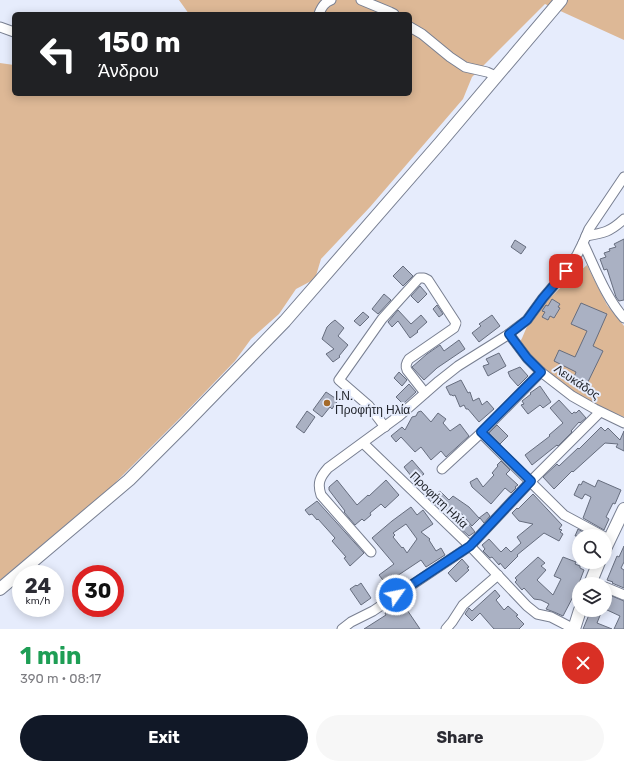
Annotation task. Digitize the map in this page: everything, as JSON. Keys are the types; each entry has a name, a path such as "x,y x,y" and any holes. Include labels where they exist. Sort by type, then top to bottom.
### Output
{"street":[{"path":"320,12 327,1 331,0"},
{"path":"361,0 390,12"},
{"path":"0,589 129,480 285,321 561,0"},
{"path":"0,27 12,31"},
{"path":"412,28 422,34 465,67 487,72 496,76"},
{"path":"371,552 321,495 319,489 322,475 328,468 405,411 448,374 468,359 509,334 523,322 570,266 585,240 589,228 624,177"},
{"path":"585,240 613,229 623,221"},
{"path":"585,240 609,297 616,309 624,318"},
{"path":"385,427 369,406 339,380 382,319 419,278 428,280 456,323 454,328 409,359 407,362 407,370 425,393"},
{"name":"Λευκάδος","path":"509,334 527,358 541,372 572,396 600,412 624,423"},
{"path":"442,469 541,372"},
{"path":"342,629 470,546 531,481 600,412"},
{"path":"481,432 564,515 588,529"},
{"name":"Προφήτη Ηλία","path":"363,443 470,546 527,606 537,614 551,617 574,629"},
{"path":"612,534 620,527 624,509"},
{"path":"446,629 462,605 498,575"},
{"path":"612,590 624,595"},
{"path":"574,629 578,617"}],"shaded area":[{"path":"179,0 624,0 624,40 545,4 472,77 463,99 370,207 321,259 315,279 296,289 279,314 251,339 235,361 112,486 18,565 12,565 12,570 0,580 0,63 12,65 12,96 412,96 412,12 188,12"},
{"path":"587,265 607,305 624,326 624,417 587,401 568,390 534,359 520,342 534,316 555,293"}],"building":[{"path":"624,239 624,300 619,301 616,297 607,269 604,270 600,259 606,257 604,253 610,251 609,249 616,247 614,244"},
{"path":"515,240 526,247 521,254 511,247"},
{"path":"403,266 413,276 403,286 393,276"},
{"path":"420,286 427,294 418,303 411,296"},
{"path":"384,294 391,300 378,314 372,309"},
{"path":"552,299 560,304 558,307 560,308 554,318 550,316 548,320 542,317 545,312 542,311 546,305 548,306"},
{"path":"581,303 607,314 593,346 603,351 586,386 573,380 576,372 554,361 559,350 575,357 587,331 571,324"},
{"path":"437,305 443,314 439,317 433,309"},
{"path":"398,310 411,324 421,315 427,322 410,338 398,321 392,327 388,322"},
{"path":"363,312 369,317 360,326 354,321"},
{"path":"492,315 500,326 479,342 472,333 481,326 479,324"},
{"path":"335,320 344,328 338,336 348,345 339,356 340,357 333,362 326,354 334,349 322,339 327,327"},
{"path":"459,340 465,349 437,368 424,380 412,367 440,345 444,351"},
{"path":"499,353 506,366 488,376 483,366 489,364 486,359"},
{"path":"520,367 528,376 518,386 510,377 508,372"},
{"path":"399,372 407,380 402,386 394,378"},
{"path":"461,380 468,393 470,392 473,401 479,398 482,405 487,401 494,409 479,422 464,405 460,407 455,395 450,395 446,387"},
{"path":"409,384 416,392 403,404 396,397"},
{"path":"540,386 551,402 543,408 540,405 528,414 521,405 524,404 522,401"},
{"name":"Ι.Ν. Προφήτη Ηλία","path":"326,392 338,400 332,409 330,407 322,417 313,410"},
{"path":"559,400 572,414 579,410 586,418 580,423 579,422 571,431 572,432 558,446 557,445 532,465 525,455 550,436 549,435 563,423 550,408"},
{"path":"307,411 315,417 304,433 296,427"},
{"path":"421,411 431,422 438,413 446,419 443,423 450,431 460,424 469,436 446,457 441,451 431,460 421,447 415,452 401,437 396,442 391,436 402,427 405,430 412,417 416,416 418,412"},
{"path":"497,425 508,436 500,444 489,433"},
{"path":"601,427 605,431 608,428 620,440 624,431 624,451 616,447 618,444 605,443 573,472 572,471 554,489 543,477 557,464 559,466 578,448 579,449"},
{"path":"412,460 424,474 415,481 404,467"},
{"path":"501,461 510,470 506,474 518,485 511,493 505,488 491,504 472,487 470,482 477,478 483,487 494,475 492,473"},
{"path":"337,480 357,505 386,480 399,495 385,508 381,504 370,513 371,515 364,521 362,519 355,525 329,490 329,487"},
{"path":"598,480 621,490 615,504 613,503 606,517 609,519 604,529 583,518 591,497 585,494 582,499 574,495 579,484 581,485 583,481 595,487"},
{"path":"440,491 449,500 453,496 469,507 479,518 487,512 490,516 484,523 480,518 472,526 459,511 453,517 440,503 437,506 428,497 432,492 435,495"},
{"path":"533,494 562,525 559,529 562,530 560,532 563,534 559,541 544,533 517,555 518,556 505,569 500,563 499,565 492,557 490,558 483,551 485,549 482,545 489,539 501,552 506,547 511,552 521,543 517,537 533,524 519,521 512,513"},
{"path":"317,501 364,553 350,566 344,558 346,557 332,541 335,538 318,519 317,520 312,514 309,515 305,510"},
{"path":"411,507 417,515 423,510 433,524 421,532 430,539 429,540 436,551 441,548 445,555 426,567 421,560 386,584 379,575 394,564 372,538","holes":["406,524 417,539 407,553 393,537 395,535 393,533"]},
{"path":"468,523 475,532 469,536 460,528"},
{"path":"624,546 624,562 621,568 624,570 624,588 612,583 612,577 608,577 617,556 619,557"},
{"path":"538,557 545,563 541,566 546,570 537,580 553,595 561,579 554,576 563,557 572,560 572,569 584,570 581,577 572,577 572,599 563,616 546,609 549,604 541,600 534,599 524,588 522,590 515,582 517,580 515,578"},
{"path":"462,559 469,567 467,568 469,570 456,582 448,573"},
{"path":"361,583 371,598 361,605 350,589"},
{"path":"495,590 500,596 496,600 504,610 508,606 518,615 516,616 524,624 519,629 494,629 480,613 472,621 465,614 469,608 472,611"},
{"path":"612,596 624,601 624,629 614,629 620,616 612,612"},
{"path":"401,601 420,629 364,629 386,615 385,613"},
{"path":"588,617 599,617 597,623 612,629 583,629"}],"place":[{"name":"Ι.Ν. Προφήτη Ηλία","path":"327,403"}],"route":[{"path":"396,595 470,546 531,481 481,432 541,372 527,358 509,334 527,320 566,271"}]}
